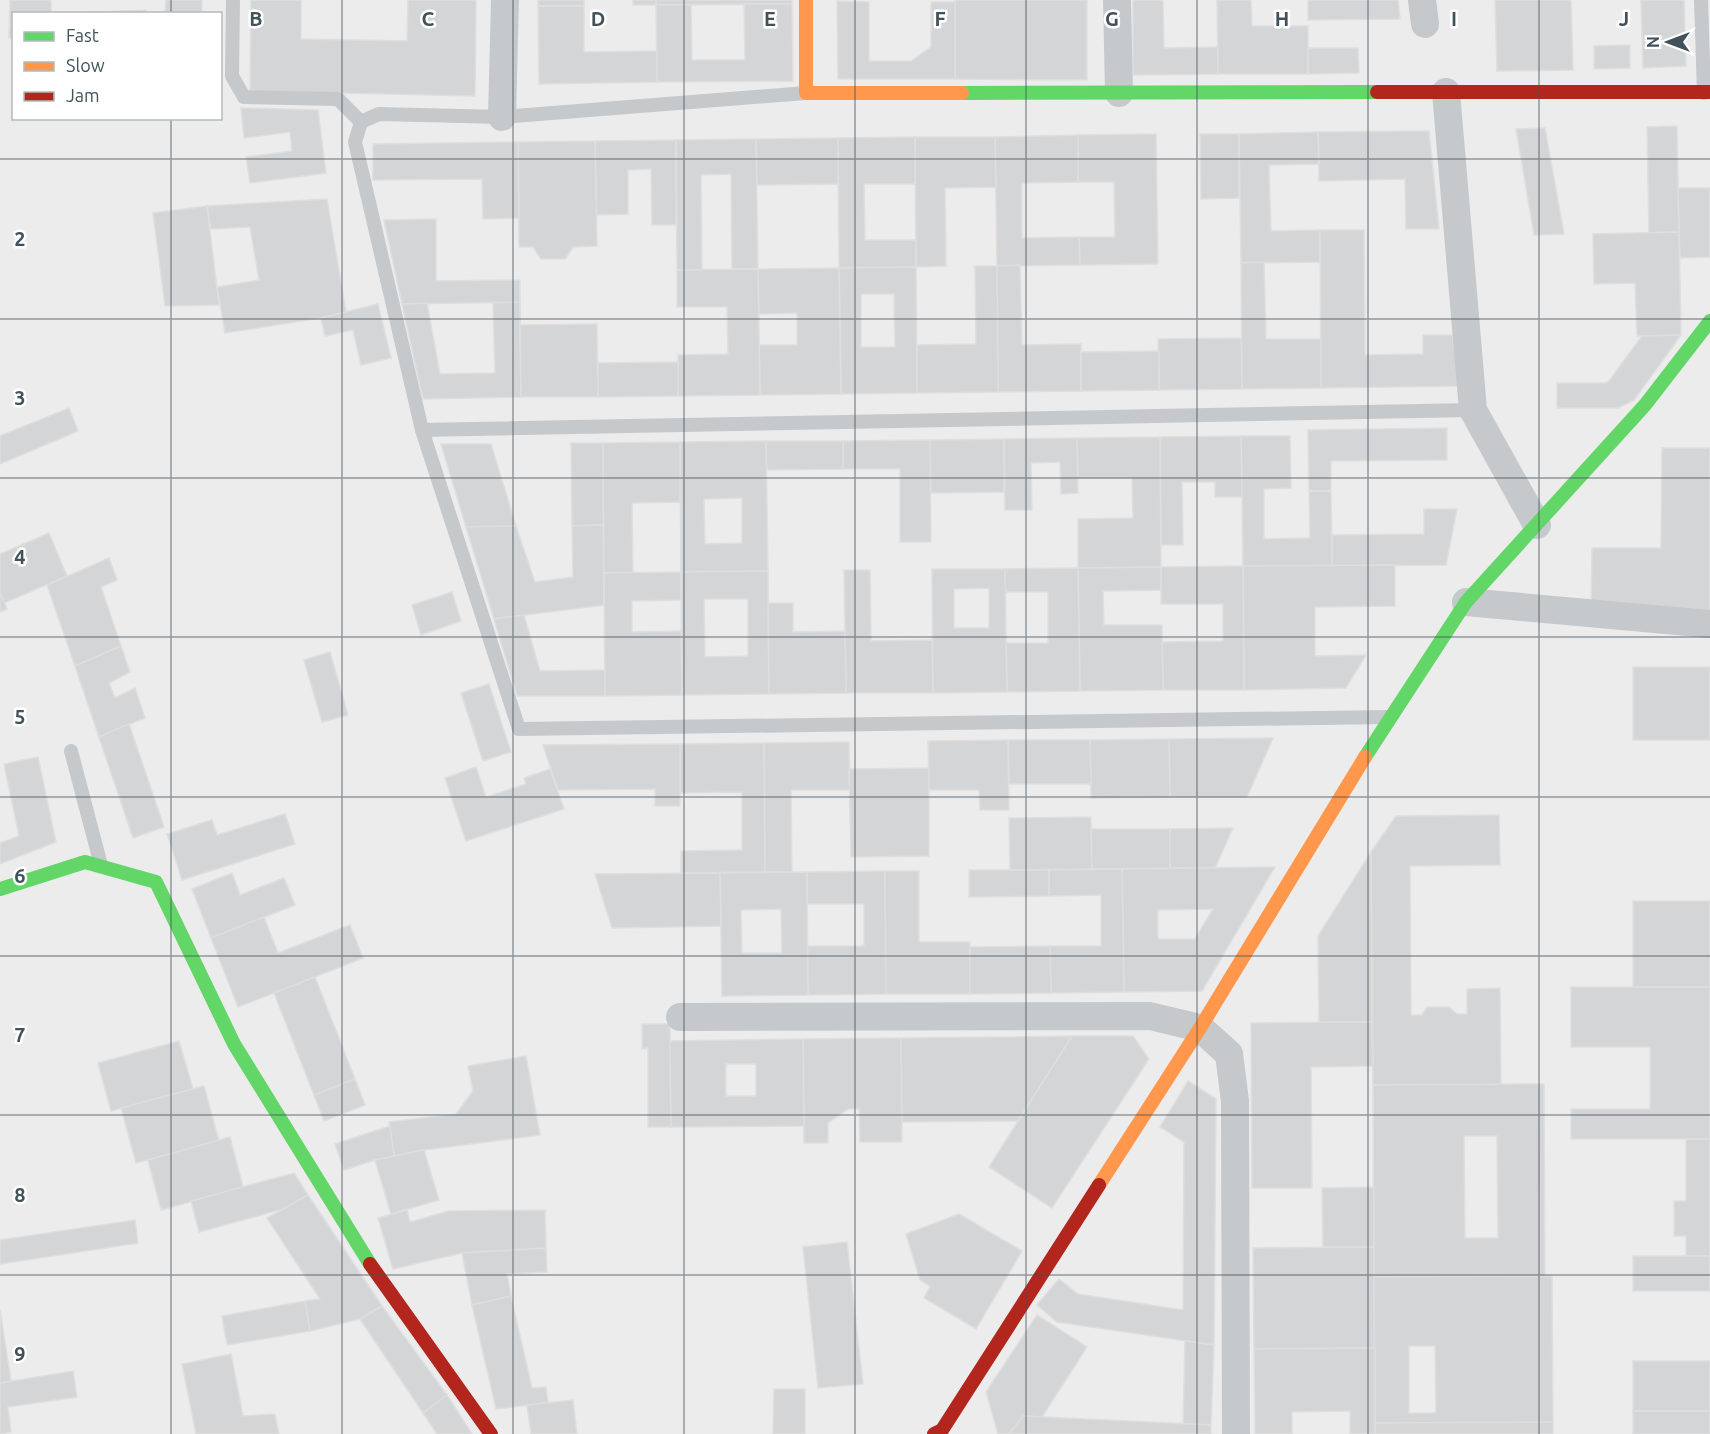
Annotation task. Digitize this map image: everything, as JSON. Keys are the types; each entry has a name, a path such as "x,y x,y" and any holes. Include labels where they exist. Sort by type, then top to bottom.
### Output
{"street":[{"path":"502,117 505,0"},
{"path":"806,0 806,93 1707,92"},
{"path":"1117,0 1119,93"},
{"path":"1446,92 1473,410 1537,525"},
{"path":"934,1434 942,1430 1200,1028 1390,717 1466,602 1646,405 1710,321"},
{"path":"1466,602 1710,624"},
{"path":"0,889 85,862 156,882 234,1044 370,1263 491,1434"},
{"path":"680,1017 1150,1016 1200,1028 1229,1054 1235,1101 1236,1434"}],"lane":[{"path":"233,0 232,76 244,97 338,99 361,122"},
{"path":"1701,0 1707,92"},
{"path":"806,93 502,117 379,114 361,122 355,142 422,430 519,729 1390,717"},
{"path":"422,430 1473,410"},
{"path":"71,751 101,867"}],"building":[{"path":"10,0 51,0 51,12 12,12 12,38 9,38"},
{"path":"166,0 202,0 202,12 165,12"},
{"path":"251,0 301,0 301,39 407,41 408,0 476,0 475,96 250,91"},
{"path":"538,0 584,0 584,6 538,6"},
{"path":"633,0 656,0 656,5 633,5"},
{"path":"656,0 792,0 792,4 656,5"},
{"path":"955,0 1087,0 1087,80 955,79"},
{"path":"1133,0 1163,0 1164,48 1218,47 1218,74 1133,75"},
{"path":"1217,0 1251,0 1252,26 1308,26 1308,74 1218,74"},
{"path":"1308,0 1398,0 1400,19 1308,20"},
{"path":"1495,0 1571,0 1573,70 1497,71"},
{"path":"1641,0 1684,0 1686,66 1643,68"},
{"path":"837,1 869,2 869,61 911,61 931,47 931,2 955,2 955,79 838,79"},
{"path":"744,4 792,4 793,81 657,82 656,5 691,5 692,60 745,60"},
{"path":"538,6 584,6 584,52 657,51 657,82 539,84"},
{"path":"146,10 146,12 102,12"},
{"path":"1630,45 1630,68 1594,69 1594,46"},
{"path":"1308,48 1358,48 1359,73 1308,74"},
{"path":"241,108 318,110 326,173 250,183 246,157 292,151 290,132 244,138"},
{"path":"1677,126 1679,232 1649,233 1647,127"},
{"path":"1545,128 1564,234 1534,235 1516,129"},
{"path":"1429,131 1439,229 1406,229 1405,179 1319,181 1318,132"},
{"path":"1318,132 1319,164 1269,165 1271,231 1320,230 1320,262 1241,263 1239,134"},
{"path":"1156,134 1158,264 1080,265 1079,237 1115,237 1114,182 1078,182 1078,135"},
{"path":"1200,134 1239,134 1239,198 1201,199"},
{"path":"1078,135 1078,182 1022,183 1022,238 1079,237 1080,265 997,266 995,137"},
{"path":"915,137 995,137 996,187 945,188 946,266 916,267"},
{"path":"915,137 915,184 864,184 865,240 916,240 916,267 839,268 838,138"},
{"path":"838,138 838,184 757,185 756,139"},
{"path":"756,139 758,269 732,269 731,174 701,175 702,270 677,270 676,140"},
{"path":"676,140 676,225 652,225 651,169 628,170 628,214 596,215 595,141"},
{"path":"595,141 597,246 573,247 565,259 541,259 533,247 519,247 518,142"},
{"path":"518,142 519,218 483,219 482,179 373,180 373,144"},
{"path":"1678,188 1710,188 1710,257 1680,258"},
{"path":"327,199 346,312 225,333 217,287 259,280 250,227 211,229 207,206"},
{"path":"207,206 219,305 165,306 153,213"},
{"path":"436,219 436,281 520,280 520,302 402,304 384,220"},
{"path":"1320,230 1364,230 1365,355 1423,354 1423,335 1452,335 1462,386 1321,388"},
{"path":"1679,232 1681,335 1637,336 1635,283 1594,284 1593,234"},
{"path":"1264,262 1266,339 1321,339 1321,388 1242,389 1241,263"},
{"path":"1020,265 1022,345 1081,344 1081,391 998,392 997,266"},
{"path":"975,266 997,266 998,392 917,393 917,345 976,344"},
{"path":"916,267 917,393 841,394 839,268","holes":["861,294 894,294 895,347 861,347"]},
{"path":"839,268 841,394 760,395 759,345 797,345 797,313 759,314 758,269"},
{"path":"758,269 760,395 678,396 678,355 728,354 727,307 677,307 677,270"},
{"path":"520,302 521,397 423,399 402,304 427,303 440,374 495,373 493,303"},
{"path":"378,304 391,358 361,365 353,330 325,336 321,318"},
{"path":"597,324 598,397 521,397 520,325"},
{"path":"1681,335 1634,400 1618,408 1557,408 1557,383 1605,383 1609,381 1642,336"},
{"path":"1241,338 1242,389 1159,390 1158,339"},
{"path":"1159,351 1159,390 1081,391 1081,352"},
{"path":"678,362 678,396 598,397 598,363"},
{"path":"69,408 78,431 0,464 0,436"},
{"path":"1447,428 1447,460 1331,461 1331,491 1309,491 1308,430"},
{"path":"1241,436 1290,436 1291,488 1264,489 1264,539 1310,538 1309,491 1331,491 1332,566 1243,566"},
{"path":"1241,436 1242,497 1215,497 1215,482 1182,482 1183,545 1161,545 1160,437"},
{"path":"1160,437 1161,567 1078,568 1078,519 1133,518 1132,478 1078,478 1077,438"},
{"path":"1077,438 1078,493 1061,494 1060,462 1031,463 1032,510 1005,510 1004,439"},
{"path":"1004,439 1004,492 931,493 930,440"},
{"path":"930,440 931,542 900,542 900,469 843,469 843,441"},
{"path":"766,441 768,571 681,572 680,442","holes":["742,498 742,543 705,544 704,499"]},
{"path":"766,441 843,441 843,469 767,470"},
{"path":"680,442 680,502 632,503 633,572 604,573 603,443"},
{"path":"571,443 603,443 603,525 572,526"},
{"path":"441,444 491,444 516,526 466,527"},
{"path":"1662,448 1710,448 1710,613 1591,612 1592,548 1661,548"},
{"path":"1424,509 1457,509 1446,565 1332,566 1332,535 1424,534"},
{"path":"603,525 604,605 494,619 466,527 516,526 535,582 573,577 572,526"},
{"path":"49,533 67,576 4,603 0,592 0,554"},
{"path":"109,558 117,580 101,587 121,646 75,666 47,585"},
{"path":"1395,565 1395,606 1315,607 1315,656 1366,655 1346,688 1244,690 1243,566"},
{"path":"1243,566 1244,690 1163,690 1162,642 1223,641 1223,604 1161,604 1161,567"},
{"path":"1161,567 1161,590 1103,591 1104,625 1162,625 1163,690 1080,691 1078,568"},
{"path":"1078,568 1080,691 1007,692 1006,643 1048,643 1048,592 1005,592 1005,569"},
{"path":"932,569 1005,569 1007,692 933,693","holes":["989,588 989,628 954,628 954,589"]},
{"path":"844,570 870,570 871,641 932,640 933,693 846,693"},
{"path":"768,571 769,694 682,695 681,572","holes":["704,599 748,599 748,656 705,657"]},
{"path":"681,572 681,600 632,601 632,632 681,631 682,695 605,696 604,573"},
{"path":"0,592 7,609 0,612"},
{"path":"452,592 461,621 421,635 412,605"},
{"path":"768,603 793,603 793,632 845,631 846,693 769,694"},
{"path":"524,615 540,671 605,670 605,696 517,696 494,619"},
{"path":"121,646 130,672 109,683 115,698 135,688 145,718 99,737 75,666"},
{"path":"330,652 348,715 322,722 304,660"},
{"path":"1633,667 1710,667 1710,740 1633,740"},
{"path":"489,684 511,752 483,761 461,693"},
{"path":"129,724 164,827 133,838 99,737"},
{"path":"1273,738 1247,797 1170,797 1169,739"},
{"path":"1169,739 1170,797 1091,798 1090,740"},
{"path":"1008,740 1090,740 1091,784 1009,784"},
{"path":"1008,740 1009,810 980,810 979,790 929,790 928,741"},
{"path":"849,742 850,790 791,790 792,872 765,872 764,743"},
{"path":"764,743 765,872 681,873 681,851 742,850 742,792 680,793 680,744"},
{"path":"680,744 680,806 655,806 655,789 558,790 543,745"},
{"path":"38,757 56,842 0,864 0,843 19,836 4,764"},
{"path":"476,767 486,797 526,784 524,778 550,769 564,809 466,841 445,778"},
{"path":"929,768 929,856 851,857 849,769"},
{"path":"285,814 295,844 182,880 167,834 212,820 217,835"},
{"path":"1499,815 1500,865 1410,866 1411,1015 1422,1015 1427,1007 1449,1007 1457,1014 1467,1014 1467,989 1500,988 1501,1085 1373,1085 1371,852 1396,816"},
{"path":"1091,817 1092,869 1010,870 1009,818"},
{"path":"1233,828 1215,868 1170,868 1170,829"},
{"path":"1091,829 1170,829 1170,868 1092,869"},
{"path":"1371,852 1372,1022 1319,1022 1318,936"},
{"path":"1275,867 1202,991 1124,992 1122,869","holes":["1213,909 1195,939 1158,939 1158,910"]},
{"path":"1122,869 1124,992 1051,993 1050,946 1101,946 1101,895 1049,896 1049,870"},
{"path":"969,870 1049,870 1049,896 969,897"},
{"path":"885,871 886,994 808,995 807,946 864,946 864,904 807,904 807,872"},
{"path":"885,871 919,871 919,942 970,942 970,994 886,994"},
{"path":"807,872 808,995 722,996 720,873","holes":["781,909 782,953 742,953 741,910"]},
{"path":"232,873 240,895 284,878 295,905 211,938 192,889"},
{"path":"720,873 721,926 612,928 595,874"},
{"path":"1633,901 1710,901 1710,987 1633,987"},
{"path":"264,917 278,953 350,925 363,958 238,1007 211,938"},
{"path":"1050,946 1051,993 970,994 970,947"},
{"path":"315,977 355,1079 314,1095 274,993"},
{"path":"1571,987 1710,987 1710,1139 1571,1139 1571,1109 1650,1109 1650,1047 1571,1047"},
{"path":"1372,1022 1373,1066 1311,1067 1312,1188 1252,1188 1251,1023"},
{"path":"642,1024 670,1024 671,1127 648,1127 648,1048 642,1049"},
{"path":"1072,1036 1018,1121 902,1122 901,1038"},
{"path":"1072,1036 1133,1036 1149,1059 1052,1208 989,1167"},
{"path":"901,1038 902,1142 860,1142 859,1109 848,1109 828,1123 828,1143 804,1143 803,1039"},
{"path":"803,1039 804,1126 671,1127 670,1041","holes":["726,1064 756,1064 756,1096 726,1096"]},
{"path":"179,1041 193,1089 111,1111 98,1063"},
{"path":"526,1056 540,1135 394,1156 389,1122 456,1114 473,1091 468,1066"},
{"path":"355,1079 365,1105 324,1121 314,1095"},
{"path":"1188,1081 1216,1099 1214,1345 1057,1322 1037,1305 1059,1279 1078,1294 1183,1310 1184,1142 1160,1127"},
{"path":"1544,1084 1545,1276 1374,1277 1373,1085","holes":["1464,1136 1497,1136 1498,1238 1465,1238"]},
{"path":"204,1086 219,1141 136,1163 121,1108"},
{"path":"390,1126 394,1156 344,1170 335,1144"},
{"path":"230,1137 243,1187 161,1210 148,1160"},
{"path":"1686,1139 1710,1139 1710,1256 1686,1256 1686,1236 1674,1236 1674,1201 1686,1201"},
{"path":"424,1150 439,1200 391,1214 375,1160"},
{"path":"294,1173 308,1195 283,1209 199,1232 191,1201"},
{"path":"1374,1187 1374,1247 1323,1247 1322,1188"},
{"path":"308,1195 382,1306 360,1319 310,1331 305,1301 320,1299 267,1218"},
{"path":"407,1210 410,1222 449,1211 545,1210 546,1248 462,1253 393,1269 378,1218"},
{"path":"959,1214 1022,1251 976,1329 924,1298 930,1286 920,1280 906,1234"},
{"path":"135,1220 138,1243 0,1264 0,1240"},
{"path":"847,1242 863,1384 818,1388 803,1247"},
{"path":"1374,1247 1375,1348 1254,1349 1253,1248"},
{"path":"546,1248 547,1272 507,1274 511,1296 472,1305 462,1253"},
{"path":"1633,1256 1710,1256 1710,1291 1633,1291"},
{"path":"1552,1276 1553,1422 1375,1423 1374,1277","holes":["1409,1346 1435,1346 1436,1413 1409,1413"]},
{"path":"511,1296 532,1388 546,1387 548,1403 496,1409 472,1305"},
{"path":"305,1301 310,1331 227,1345 222,1316"},
{"path":"382,1306 447,1395 423,1413 360,1319"},
{"path":"0,1310 11,1381 0,1383"},
{"path":"1037,1315 1087,1347 1042,1417 1023,1416 1009,1434 998,1434 986,1392"},
{"path":"1185,1341 1214,1345 1211,1425 1183,1424"},
{"path":"1375,1348 1375,1434 1350,1434 1350,1411 1292,1412 1292,1434 1255,1434 1254,1349"},
{"path":"231,1354 243,1416 275,1414 279,1434 196,1434 182,1364"},
{"path":"1633,1361 1710,1361 1710,1411 1633,1411"},
{"path":"73,1371 77,1397 8,1407 11,1432 0,1434 0,1383"},
{"path":"774,1389 805,1389 805,1434 773,1434"},
{"path":"447,1395 472,1434 437,1434 423,1413"},
{"path":"573,1400 577,1434 531,1434 527,1405"},
{"path":"1633,1411 1710,1411 1710,1434 1633,1434"},
{"path":"1023,1416 1211,1425 1211,1434 1009,1434"},
{"path":"1553,1422 1553,1434 1375,1434 1375,1423"}],"traffic: fast":[{"path":"962,93 1377,92"},
{"path":"1365,757 1466,602 1645,405 1710,321"},
{"path":"0,889 85,862 156,882 234,1044 370,1264"}],"traffic: slow":[{"path":"806,0 806,93 962,93"},
{"path":"1099,1185 1200,1028 1365,757"}],"traffic: jam":[{"path":"1377,92 1710,92"},
{"path":"934,1434 942,1430 1099,1185"},
{"path":"370,1264 491,1434"}]}
